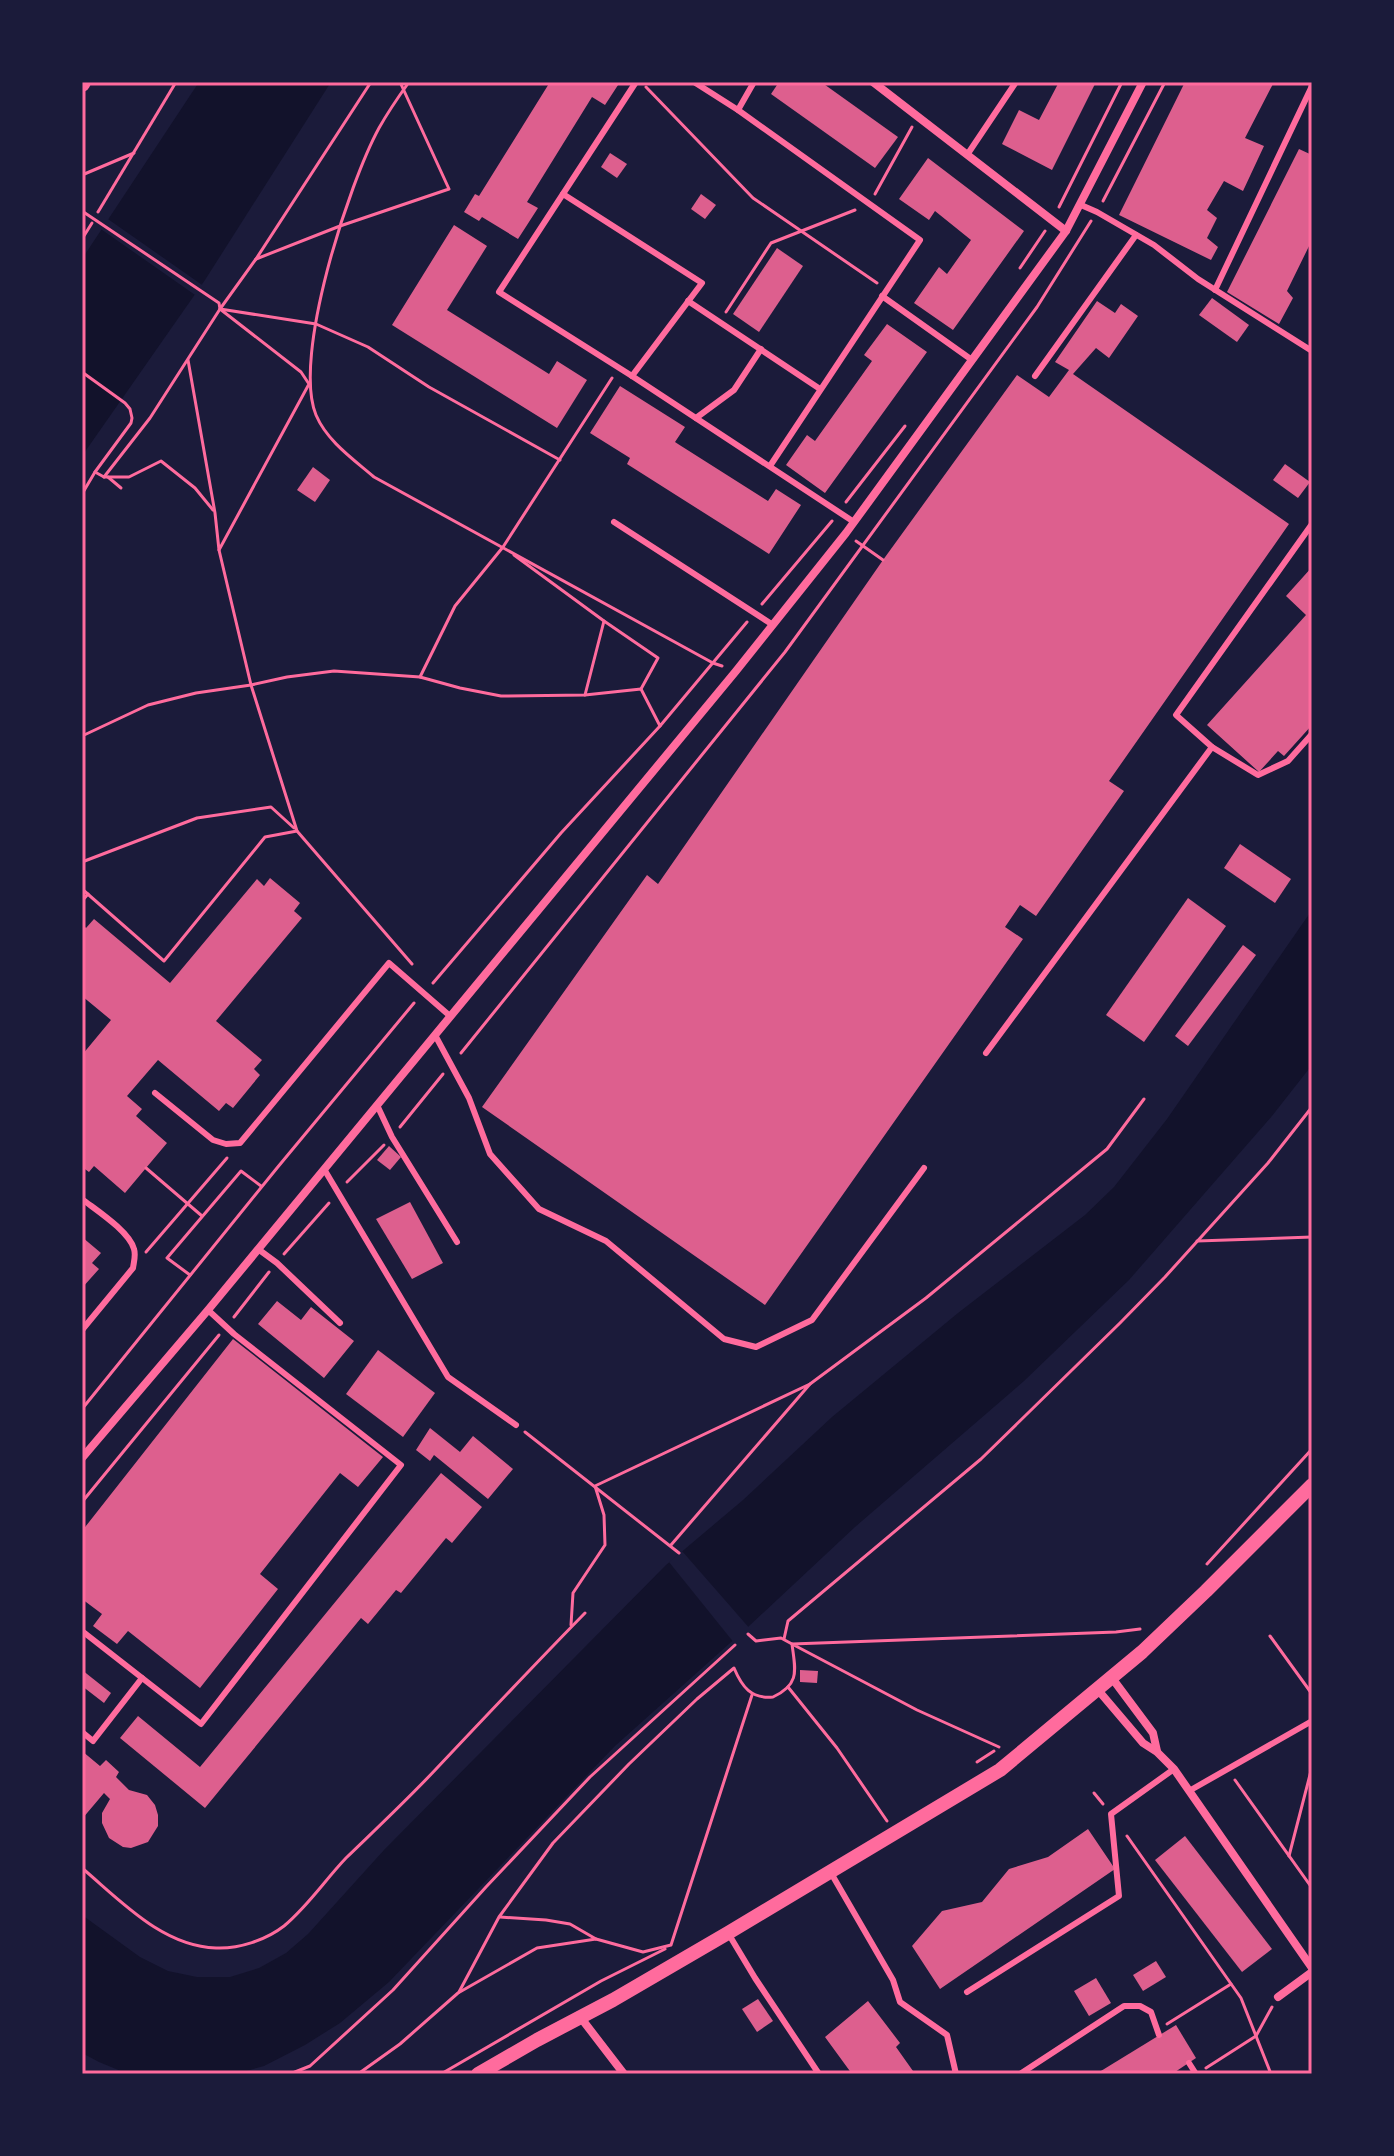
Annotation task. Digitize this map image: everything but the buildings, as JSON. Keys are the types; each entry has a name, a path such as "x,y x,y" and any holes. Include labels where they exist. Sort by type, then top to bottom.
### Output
{"street":[{"path":"873,82 1066,231"},
{"path":"82,1458 736,671 854,522 1066,231 1143,82"},
{"path":"478,2074 728,1933 1000,1770 1112,1678 1206,1591 1312,1485"},
{"path":"1112,1678 1153,1733 1157,1752"},
{"path":"1098,1690 1143,1743 1174,1769 1312,1970 1278,1997"},
{"path":"581,2018 624,2074"}],"lane":[{"path":"639,82 499,292 854,522"},
{"path":"694,82 920,240 770,466"},
{"path":"738,110 754,82"},
{"path":"967,155 1016,82"},
{"path":"1215,290 1312,86"},
{"path":"563,194 702,283 632,376"},
{"path":"1081,205 1154,245 1215,290 1312,351"},
{"path":"1035,376 1136,235"},
{"path":"884,293 972,360"},
{"path":"688,301 820,389"},
{"path":"696,418 734,390 761,349"},
{"path":"614,522 773,625"},
{"path":"1312,524 1176,715 1212,747 1258,775 1288,761 1312,734"},
{"path":"986,1053 1212,747"},
{"path":"155,1093 213,1140 226,1144 240,1143 389,963 450,1016"},
{"path":"435,1035 469,1098 490,1154 539,1209 606,1241 724,1339 756,1347 812,1320 924,1168"},
{"path":"377,1105 392,1137 457,1242"},
{"path":"324,1169 448,1377 516,1425"},
{"path":"82,1199 123,1232 133,1244 135,1255 133,1268 82,1330"},
{"path":"258,1249 340,1323"},
{"path":"84,1636 201,1724 401,1465 208,1310"},
{"path":"82,1732 93,1741 142,1678"},
{"path":"1189,1791 1312,1721"},
{"path":"967,1992 1119,1896 1111,1814 1174,1769"},
{"path":"831,1873 893,1980 900,2002 947,2035 956,2074"},
{"path":"728,1933 819,2074"},
{"path":"1020,2074 1124,2006 1140,2006 1151,2012 1158,2032"},
{"path":"1189,2063 1196,2074"}],"path":[{"path":"98,212 176,82"},
{"path":"106,477 150,418 371,82"},
{"path":"256,259 449,189 400,82"},
{"path":"409,82 379,128 360,170 340,226 320,299 309,384 317,418 341,450 374,477 713,663 736,671"},
{"path":"639,82 753,198 884,293"},
{"path":"1019,269 1052,221 1122,82"},
{"path":"82,1502 277,1263 339,1191 392,1137 785,652 1037,307 1097,212 1165,82"},
{"path":"719,322 771,243 869,204 918,117"},
{"path":"82,175 134,153"},
{"path":"82,211 219,303 220,309 301,372 309,384"},
{"path":"82,239 92,223"},
{"path":"220,309 316,324 368,347 429,387 560,460"},
{"path":"188,360 219,550 251,685 297,831"},
{"path":"420,677 455,606 503,547 619,368"},
{"path":"82,372 122,401 130,409 132,418 82,494"},
{"path":"219,550 309,384"},
{"path":"82,1409 423,992 561,833 660,726 838,513 904,427"},
{"path":"106,477 129,477 161,461 195,488 215,513"},
{"path":"95,472 121,488"},
{"path":"503,547 658,658 641,689"},
{"path":"585,695 604,621"},
{"path":"82,736 148,705 196,693 334,671 420,677 501,696 585,695 641,689"},
{"path":"641,689 660,726"},
{"path":"82,862 197,818 271,807 297,831 412,964"},
{"path":"82,889 164,961 265,837 297,831"},
{"path":"82,901 88,894"},
{"path":"595,1486 810,1384 926,1298 1107,1149 1144,1099"},
{"path":"784,1639 788,1621 981,1459 1129,1314 1268,1163 1312,1107"},
{"path":"133,1268 240,1143"},
{"path":"146,1168 202,1216"},
{"path":"190,1275 167,1258 241,1171 262,1187"},
{"path":"1197,1241 1312,1237"},
{"path":"671,1545 810,1384"},
{"path":"516,1425 679,1553"},
{"path":"1199,1572 1312,1449"},
{"path":"571,1627 573,1593 605,1545 604,1515 595,1486"},
{"path":"82,1868 167,1935 218,1948 267,1937 301,1910 337,1868 585,1613"},
{"path":"792,1644 1116,1632 1148,1628 1136,1638"},
{"path":"748,1634 756,1641 784,1639 917,1710 999,1747 966,1769"},
{"path":"1270,1636 1312,1694"},
{"path":"458,1993 499,1917 553,1843 629,1764 734,1668 741,1684 752,1695 773,1697 792,1684 795,1675 792,1644"},
{"path":"290,2074 310,2066 393,1990 590,1777 735,1645"},
{"path":"788,1687 837,1748 887,1821"},
{"path":"671,1945 752,1695"},
{"path":"1289,1856 1312,1767"},
{"path":"1227,1768 1312,1888"},
{"path":"1111,1814 1241,1998 1271,2074"},
{"path":"499,1917 570,1924 596,1939 643,1952 671,1945"},
{"path":"441,2074 601,1981 685,1938"},
{"path":"358,2074 400,2044 458,1993 537,1948 596,1939"},
{"path":"1158,2032 1231,1984"},
{"path":"1196,2074 1256,2036 1278,1997"}],"shaded area":[{"path":"199,82 331,82 205,280 82,456 82,259"},
{"path":"1312,910 1312,1065 1272,1116 1129,1280 1024,1381 855,1527 615,1746 389,1982 340,2023 305,2045 264,2066 236,2074 128,2074 82,2053 82,1915 140,1957 168,1971 197,1977 230,1977 259,1968 286,1953 308,1934 384,1850 666,1565 743,1500 832,1417 958,1313 1085,1215 1114,1187 1167,1119"}],"pier":[{"path":"105,217 205,287 198,297 98,227"},
{"path":"682,1551 751,1630 735,1644 669,1562"}]}
